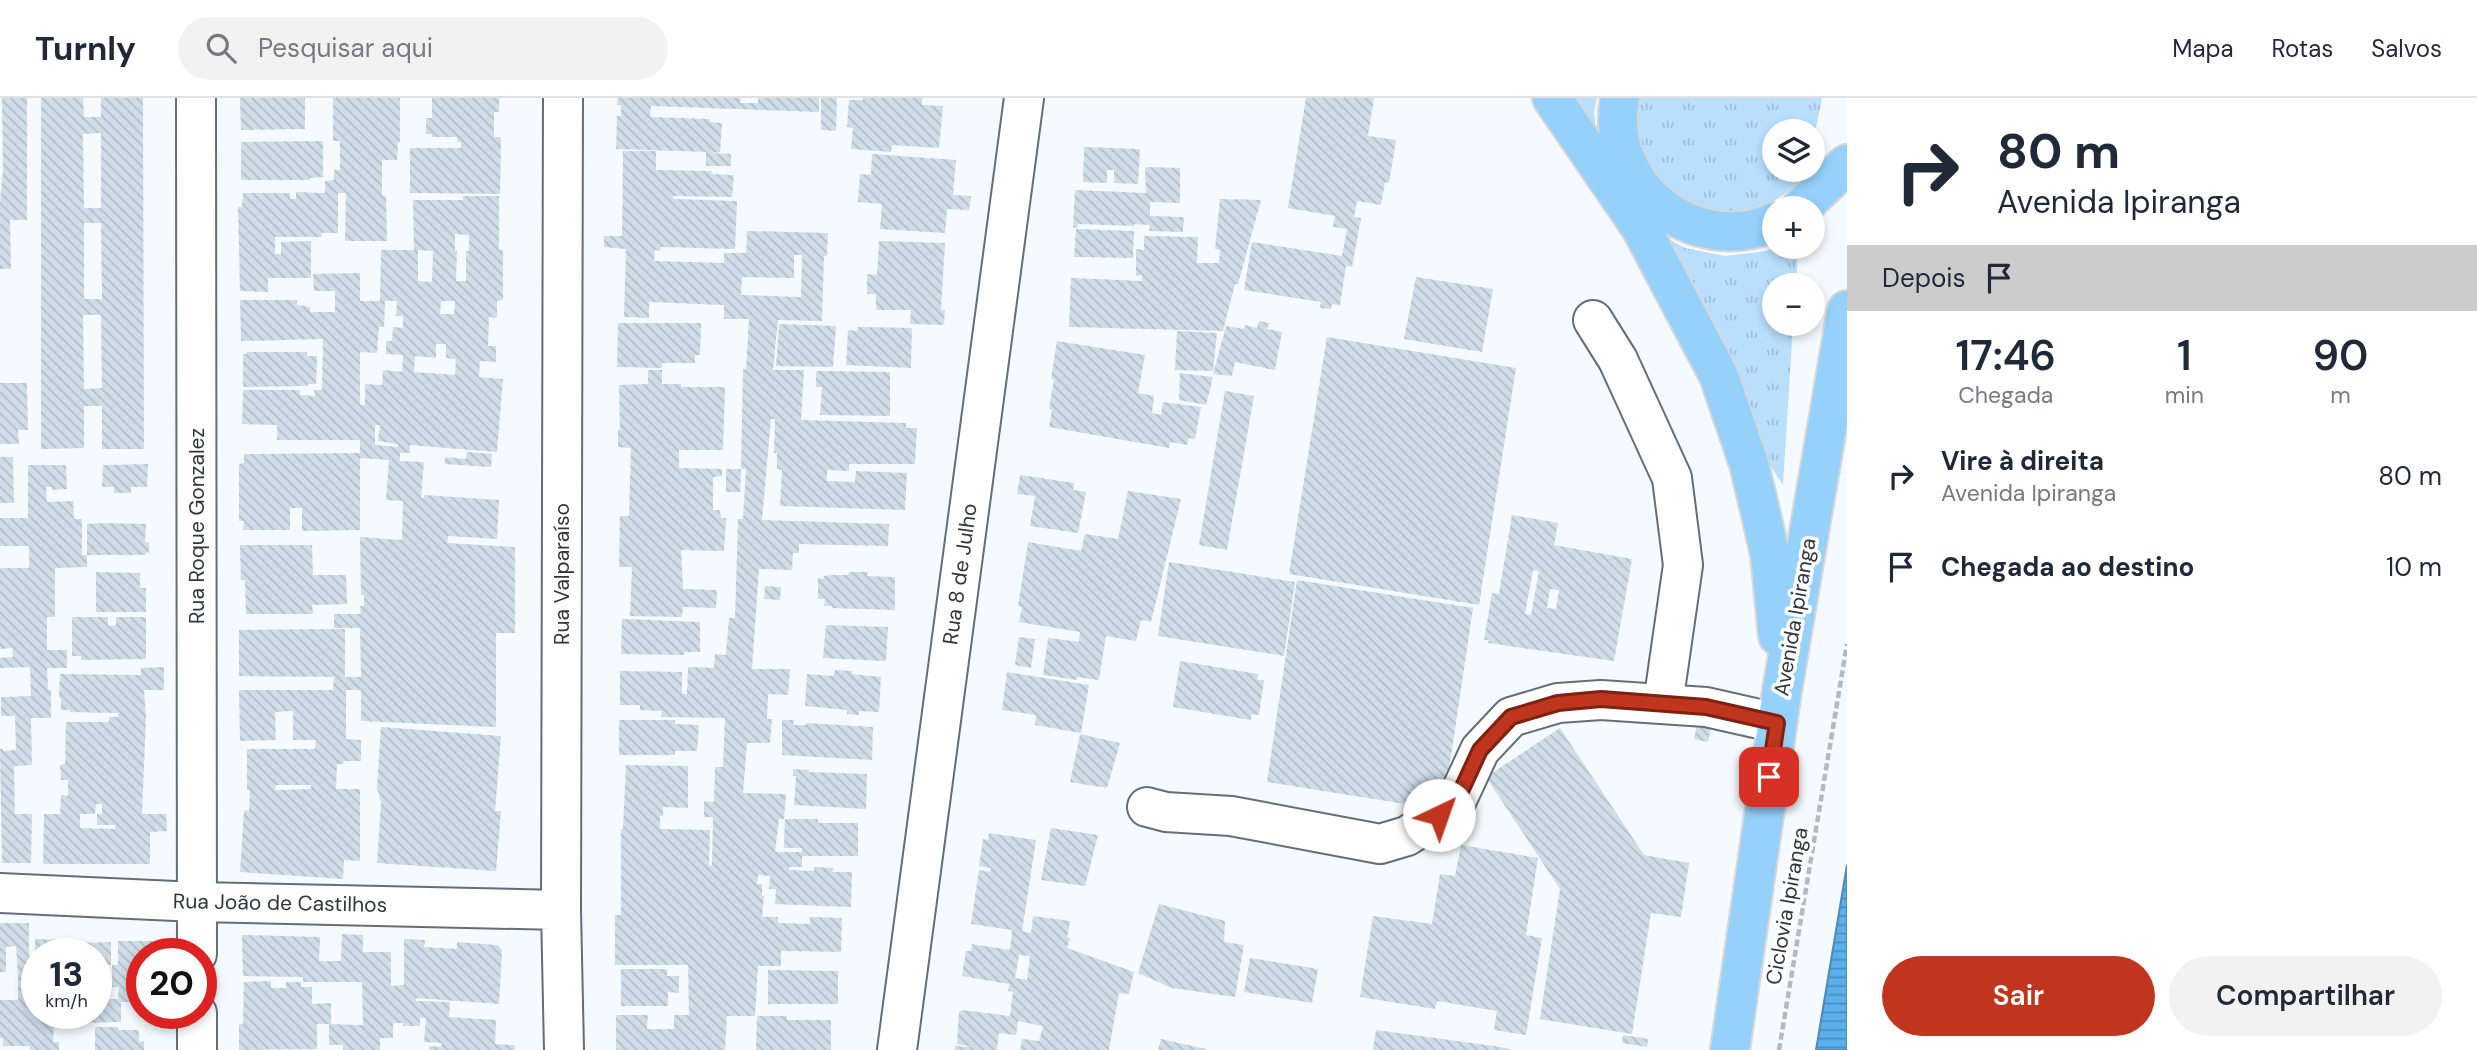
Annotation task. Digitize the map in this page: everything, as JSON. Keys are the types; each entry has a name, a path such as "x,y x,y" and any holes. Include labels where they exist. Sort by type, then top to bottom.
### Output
{"main road":[{"path":"1552,98 1641,228 1719,376 1749,464 1770,555 1780,707"},
{"path":"1620,98 1617,114 1621,149 1637,183 1661,208 1691,225 1726,232 1762,228"},
{"path":"1814,196 1847,164"},
{"name":"Avenida Ipiranga","path":"1730,1050 1780,707 1847,310"}],"street":[{"name":"Rua Roque Gonzalez","path":"196,98 197,938"},
{"name":"Rua Valparaíso","path":"564,98 561,909 564,1050"},
{"name":"Rua 8 de Julho","path":"897,1050 1024,98"},
{"path":"1593,320 1618,360 1672,478 1683,565 1663,704"},
{"path":"1147,807 1166,812 1231,816 1380,844 1407,836 1455,804 1480,750 1511,717 1558,703 1601,699 1706,707 1780,707"},
{"name":"Rua João de Castilhos","path":"0,893 197,902 561,909"},
{"path":"197,1029 197,1050"}],"path":[{"name":"Ciclovia Ipiranga","path":"1779,1050 1847,644"}],"green space":[{"path":"1547,98 1597,98 1594,113 1600,156 1646,226 1685,248 1725,256 1762,252 1762,259 1797,259 1797,273 1762,273 1762,336 1792,336 1783,485 1719,390"},
{"path":"1640,98 1822,98 1818,119 1762,119 1762,182 1800,182 1779,196 1762,196 1762,205 1736,211 1708,209 1682,198 1661,180 1646,157 1638,129"}],"water":[{"path":"1847,865 1847,1050 1816,1050"}],"building":[{"path":"2,98 27,98 27,220 10,220 11,269 0,269"},
{"path":"41,98 83,98 84,117 101,117 101,98 143,98 144,449 102,449 102,406 84,406 84,448 41,449","holes":["101,133 101,208 84,208 83,134","84,223 101,223 102,299 84,299","83,315 101,315 102,388 84,389"]},
{"path":"240,98 305,98 305,129 241,130"},
{"path":"333,98 400,98 400,142 397,160 382,160 382,196 386,196 387,241 345,241 346,193 338,193 338,233 321,233 322,237 275,237 275,254 281,254 281,242 311,241 311,278 268,278 268,292 240,291 238,207 242,207 243,193 290,193 290,199 296,199 296,192 325,193 325,181 334,180 334,170 340,170 340,141 333,141"},
{"path":"432,98 499,98 499,112 494,112 494,137 500,137 501,141 500,194 410,193 410,148 461,148 457,137 432,137 432,134 426,134 426,118 432,118"},
{"path":"618,98 741,98 740,103 758,103 758,98 819,98 819,112 651,106 650,117 710,119 710,122 722,123 720,152 709,153 731,154 731,166 706,166 706,152 616,149 617,116 621,116 621,105 617,105"},
{"path":"821,98 837,98 836,131 821,130"},
{"path":"922,98 922,105 943,106 939,148 892,145 891,152 851,149 853,128 847,127 849,100"},
{"path":"1306,98 1374,98 1368,136 1396,140 1389,183 1385,182 1381,205 1357,201 1354,217 1361,218 1352,267 1346,266 1340,305 1332,304 1331,309 1320,308 1321,302 1244,290 1252,242 1342,256 1347,229 1333,227 1335,216 1288,208"},
{"path":"323,141 323,177 310,180 241,180 241,142"},
{"path":"1084,147 1140,149 1138,184 1114,183 1114,170 1107,170 1107,183 1083,182"},
{"path":"623,151 656,151 656,170 712,171 711,174 734,175 732,197 673,196 673,199 737,201 735,249 661,247 660,251 655,250 654,261 724,263 724,253 746,253 747,231 828,233 827,256 824,256 822,321 778,320 773,370 804,370 801,420 906,423 906,428 917,428 915,464 849,464 849,471 827,470 827,481 855,482 856,471 907,473 905,510 780,506 782,470 777,469 777,453 774,453 775,419 771,419 762,520 889,524 888,546 799,544 799,553 793,553 792,570 759,569 752,669 790,669 788,695 768,694 767,719 772,719 770,743 747,743 743,793 786,794 784,819 779,819 775,852 802,852 802,848 784,848 785,819 818,819 818,823 858,823 858,856 802,856 802,867 789,867 789,870 814,871 814,867 833,868 832,872 852,872 851,907 775,904 776,889 769,889 770,876 758,875 757,884 762,884 764,896 762,917 778,917 778,923 810,924 810,917 842,918 841,952 781,951 781,966 758,966 755,1016 727,1016 725,1050 616,1050 616,1015 648,1015 647,1029 674,1029 674,1015 689,1015 688,965 615,965 615,915 621,915 621,829 626,765 688,766 688,808 663,807 660,829 710,830 709,865 712,866 713,817 704,817 704,801 714,802 715,767 723,767 725,718 661,717 662,711 640,710 640,705 620,705 620,671 682,672 682,694 687,694 688,667 714,668 715,654 726,655 729,618 735,618 738,519 743,519 746,469 741,469 743,369 746,370 749,319 724,319 724,305 649,302 649,318 624,317 626,249 604,247 604,236 622,236","holes":["794,255 802,255 801,297 741,295 742,277 794,278"]},
{"path":"872,154 956,160 953,195 971,196 969,210 947,209 945,233 880,229 882,204 858,202 860,174 871,175"},
{"path":"1145,167 1180,168 1180,203 1150,202 1150,216 1184,217 1183,232 1149,231 1150,225 1134,224 1078,224 1077,228 1073,227 1075,190 1146,193"},
{"path":"463,196 499,196 503,300 497,301 497,318 489,317 488,346 496,346 496,362 480,361 479,377 503,379 497,452 410,445 410,453 400,453 400,461 424,462 421,498 424,498 424,495 499,500 497,539 448,536 447,543 515,547 515,633 496,633 496,727 361,721 361,690 346,690 346,739 361,740 361,761 343,761 344,764 337,764 336,789 360,789 360,861 344,860 343,879 240,872 244,810 249,811 247,749 315,749 316,740 293,740 293,711 275,712 276,740 240,741 239,690 333,690 334,677 342,677 239,676 239,630 345,629 345,677 361,677 360,628 334,628 334,614 361,614 360,606 364,606 364,595 361,595 360,537 402,540 403,501 386,500 389,460 360,458 360,530 302,531 302,508 290,508 290,530 243,530 244,521 239,521 239,464 244,463 244,454 360,453 360,440 277,440 277,425 242,424 243,390 300,390 300,395 315,396 314,390 322,390 323,339 241,341 240,300 297,300 297,305 310,307 310,312 335,312 335,291 314,291 313,274 360,273 360,301 380,301 381,250 414,250 413,200 463,200","holes":["455,234 469,235 466,281 456,281 457,250 455,251","418,250 433,251 432,282 418,281","385,301 397,301 396,316 403,316 403,328 393,327 392,341 386,341 386,354 403,355 402,372 383,370 382,385 365,384 365,405 360,405 360,352 377,353 379,327 384,327","441,301 455,301 454,314 440,314","436,344 446,344 446,358 456,359 455,375 414,372 415,356 436,358","375,425 380,425 378,441 398,444 398,447 375,445","276,785 311,785 311,789 275,790"]},
{"path":"1220,199 1261,200 1223,331 1069,327 1071,278 1142,281 1142,275 1136,276 1136,249 1144,250 1144,236 1198,237 1197,263 1219,263 1220,250 1215,249"},
{"path":"1076,229 1134,231 1133,258 1074,257"},
{"path":"879,241 945,243 941,310 945,310 944,325 910,324 911,310 876,310 876,294 867,294 867,274 877,275"},
{"path":"1416,277 1493,289 1482,352 1404,339"},
{"path":"1259,321 1269,323 1267,329 1282,332 1275,370 1235,362 1232,376 1213,374 1226,326 1244,329 1245,325 1257,328"},
{"path":"618,323 701,323 700,355 695,355 695,363 662,363 662,368 617,367"},
{"path":"779,324 836,326 833,367 776,366"},
{"path":"858,327 912,328 911,368 846,365 848,330 857,331"},
{"path":"1177,331 1217,333 1213,371 1175,370"},
{"path":"1327,337 1516,368 1479,605 1289,574"},
{"path":"1057,341 1145,355 1138,393 1154,396 1152,413 1161,415 1163,402 1201,407 1195,439 1189,438 1187,445 1170,442 1169,448 1049,427 1054,379 1051,379"},
{"path":"307,352 307,356 317,356 316,384 243,387 243,354"},
{"path":"648,370 662,370 662,384 725,387 723,450 679,450 679,468 722,469 722,476 713,477 713,510 720,510 721,518 726,518 724,551 681,550 683,589 717,590 716,608 683,607 682,617 630,616 632,567 619,567 620,516 629,516 631,448 618,447 619,385 648,384"},
{"path":"816,371 890,372 890,416 820,415 822,387 816,387"},
{"path":"1180,373 1213,377 1206,405 1179,400"},
{"path":"0,383 27,383 28,430 18,430 19,444 0,444"},
{"path":"1225,391 1254,396 1227,550 1199,545"},
{"path":"467,452 492,454 491,467 445,464 445,457 466,459"},
{"path":"0,457 13,457 14,503 0,503"},
{"path":"148,464 147,487 131,487 131,493 114,493 114,487 102,487 103,465"},
{"path":"28,465 66,465 67,489 52,490 52,487 46,487 47,502 73,501 74,519 82,519 82,555 87,555 87,567 55,568 55,617 47,617 47,650 67,650 67,668 47,668 48,690 51,690 51,718 31,718 32,765 14,766 15,814 32,814 31,863 2,863 0,749 16,750 15,716 1,716 1,697 31,696 30,667 0,668 0,658 13,657 12,648 0,649 0,568 29,568 29,546 0,546 0,518 28,518"},
{"path":"726,469 741,469 740,492 726,492"},
{"path":"1020,475 1074,483 1073,490 1086,492 1078,533 1030,526 1035,496 1017,494"},
{"path":"1128,491 1181,499 1151,622 1141,620 1136,641 1106,636 1099,680 1043,675 1048,638 1079,642 1080,632 1019,622 1022,607 1018,606 1028,542 1081,551 1085,534 1118,539"},
{"path":"1512,515 1558,523 1554,545 1632,559 1614,661 1488,643 1489,640 1484,640 1492,593 1499,594","holes":["1533,570 1539,571 1531,615 1525,614","1550,589 1559,590 1556,609 1547,608"]},
{"path":"87,524 146,524 145,542 149,542 149,553 87,555"},
{"path":"240,545 312,545 313,575 346,575 347,604 312,605 313,614 246,614"},
{"path":"1169,562 1295,582 1284,656 1158,636"},
{"path":"96,572 140,573 140,588 146,588 146,612 96,612"},
{"path":"849,572 895,577 895,610 824,606 825,599 818,599 818,578 848,575"},
{"path":"1297,580 1473,608 1443,810 1267,782"},
{"path":"765,586 781,587 780,600 764,599"},
{"path":"72,617 108,617 108,626 116,625 116,617 146,617 146,659 81,660 81,656 72,656"},
{"path":"622,619 700,622 700,652 684,652 684,655 621,654"},
{"path":"826,625 888,627 886,661 823,658"},
{"path":"1019,637 1035,639 1031,668 1015,665"},
{"path":"1180,661 1258,674 1257,680 1264,680 1259,715 1252,714 1251,720 1173,707"},
{"path":"164,667 164,690 144,690 146,717 142,814 166,814 167,831 150,832 150,864 43,864 44,814 60,814 61,795 68,796 68,780 61,780 60,765 65,764 66,722 109,722 109,717 118,717 118,713 61,710 60,674 141,675 141,668","holes":["96,804 102,804 102,814 97,814 97,825 115,825 115,829 80,828 80,814 95,814"]},
{"path":"835,670 881,677 879,712 859,711 859,715 847,714 847,710 805,706 807,674 833,676"},
{"path":"1007,672 1089,685 1081,733 1035,725 1036,715 1002,710"},
{"path":"619,720 675,720 675,724 699,725 697,751 675,751 675,755 619,755"},
{"path":"782,720 794,720 793,725 806,723 873,727 872,760 782,755"},
{"path":"1697,725 1711,728 1708,742 1694,739"},
{"path":"381,727 501,736 495,811 501,811 496,871 377,863 381,803 377,787"},
{"path":"1560,728 1644,855 1689,863 1681,917 1651,913 1632,1034 1540,1019 1560,889 1486,777"},
{"path":"1080,734 1120,743 1107,788 1070,782"},
{"path":"793,769 867,774 866,809 794,805 796,776 793,776"},
{"path":"1051,828 1098,835 1085,886 1041,880"},
{"path":"989,833 1036,840 1022,931 1031,933 1033,916 1070,921 1067,948 1134,972 1129,994 1119,993 1109,1050 1020,1050 1022,1039 1039,1041 1043,1026 1018,1021 1016,1035 999,1033 997,1050 955,1050 955,1046 973,1047 957,1044 959,1012 962,1010 1010,1016 1013,992 1008,991 1009,984 962,976 966,951 971,951 972,944 1010,950 1012,930 971,924 979,870 990,872 991,868 979,866 983,839 988,840","holes":["1019,955 1030,956 1027,980 1015,978"]},
{"path":"1461,845 1538,858 1526,935 1542,938 1526,1035 1494,1030 1497,1011 1437,1001 1435,1009 1360,997 1373,916 1432,924 1440,874 1455,876"},
{"path":"1159,904 1225,921 1224,942 1244,945 1235,997 1172,988 1138,973"},
{"path":"0,923 29,923 29,938 21,938 21,1029 54,1029 53,1042 59,1042 59,1050 3,1046 3,1038 0,1038 0,1000 18,1000 16,946 6,947 6,972 0,972"},
{"path":"342,934 363,935 363,952 391,952 391,986 404,985 404,939 425,940 424,947 457,949 457,942 498,945 502,950 499,1004 416,998 416,1001 450,1002 449,1017 496,1020 495,1044 515,1045 515,1050 429,1050 429,1046 441,1047 442,1043 424,1042 426,1018 420,1018 420,1026 393,1023 393,1038 380,1038 380,1050 343,1050 343,1045 329,1045 329,1024 363,1025 362,982 303,982 303,977 243,976 242,935 320,937 319,961 341,961"},
{"path":"118,941 126,941 126,1002 121,1002 121,1022 112,1022 112,999 118,999 119,987 112,987 112,965 118,965"},
{"path":"1250,958 1318,969 1312,1003 1244,992"},
{"path":"621,969 667,969 667,976 679,976 679,993 668,992 668,1006 621,1006"},
{"path":"768,970 838,971 838,1004 768,1004"},
{"path":"271,981 271,988 286,988 286,982 301,982 301,987 312,987 312,1004 331,1003 331,1024 317,1024 317,1049 239,1050 244,982"},
{"path":"757,1016 787,1016 787,1020 831,1020 831,1050 756,1050"},
{"path":"118,1027 119,1030 139,1030 139,1042 144,1041 144,1050 95,1050 95,1029"},
{"path":"1376,1030 1501,1047 1512,1050 1373,1050"},
{"path":"1623,1035 1648,1039 1647,1047 1622,1043"},
{"path":"1161,1039 1206,1049 1206,1050 1158,1050"}],"route":[{"path":"1439,815 1455,804 1480,750 1511,717 1558,703 1601,699 1706,707 1777,723 1769,777"}]}
